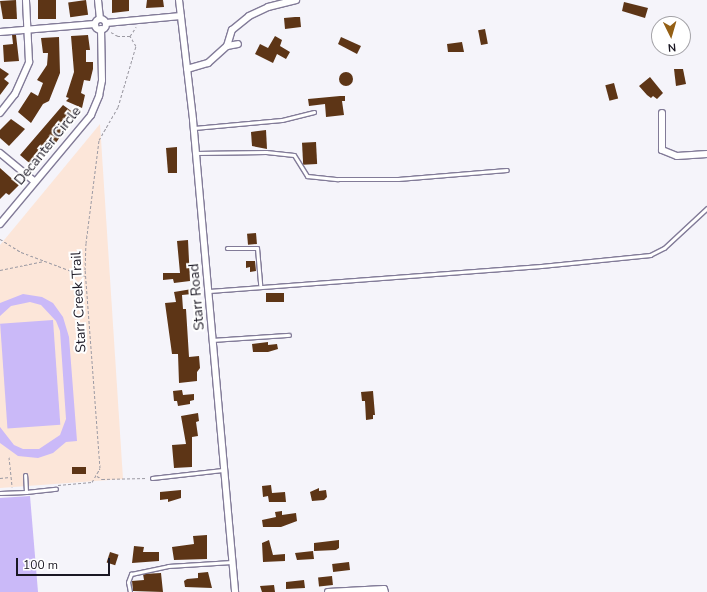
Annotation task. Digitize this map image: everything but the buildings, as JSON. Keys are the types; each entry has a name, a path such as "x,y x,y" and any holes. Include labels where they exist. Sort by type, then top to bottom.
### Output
{"street":[{"path":"0,113 15,94 25,75 30,52 26,0"},
{"path":"98,0 100,18 106,23"},
{"name":"Starr Road","path":"180,0 214,340 235,592"},
{"path":"187,69 208,63 227,46 232,30 249,16 268,6 296,0"},
{"path":"0,32 95,24 101,29 106,23 181,16"},
{"path":"95,24 100,18"},
{"name":"Decanter Circle","path":"0,224 91,114 99,96 103,63 101,29"},
{"path":"227,46 238,44"},
{"path":"662,113 662,150 677,156 707,154"},
{"path":"0,153 35,182"},
{"path":"328,592 384,590"}],"lane":[{"path":"194,128 282,120 314,112"},
{"path":"196,153 266,152 294,155 307,176 338,179 398,179 507,170"},
{"path":"209,291 260,285 541,266 656,254 707,208"},
{"path":"227,248 256,248 260,285"},
{"path":"214,340 289,335"},
{"path":"152,478 225,470"},
{"path":"24,475 26,492"},
{"path":"0,493 26,492 56,487"},
{"path":"130,592 128,582 131,574 168,566 232,562"}],"path":[{"path":"109,31 118,36 130,36 136,27"},
{"name":"Starr Creek Trail","path":"97,476 100,468 86,276 86,243 97,148 102,133 118,107 135,55 136,46 130,36"},
{"path":"0,239 14,249 86,276"},
{"path":"0,270 45,261"},
{"path":"9,457 12,488"},
{"path":"56,487 92,482 97,476 102,479 152,478"},
{"path":"0,478 11,477"}],"shaded area":[{"path":"100,124 123,479 0,488 0,245"},
{"path":"23,294 42,297 53,303 63,317 69,337 77,441 66,442 53,453 38,458 18,456 0,443 0,427 14,445 23,449 39,449 60,435 66,419 60,331 56,321 41,305 30,302 11,306 0,316 0,303"},
{"path":"53,320 60,425 7,428 0,324"},
{"path":"30,496 38,592 0,592 0,498"}]}
